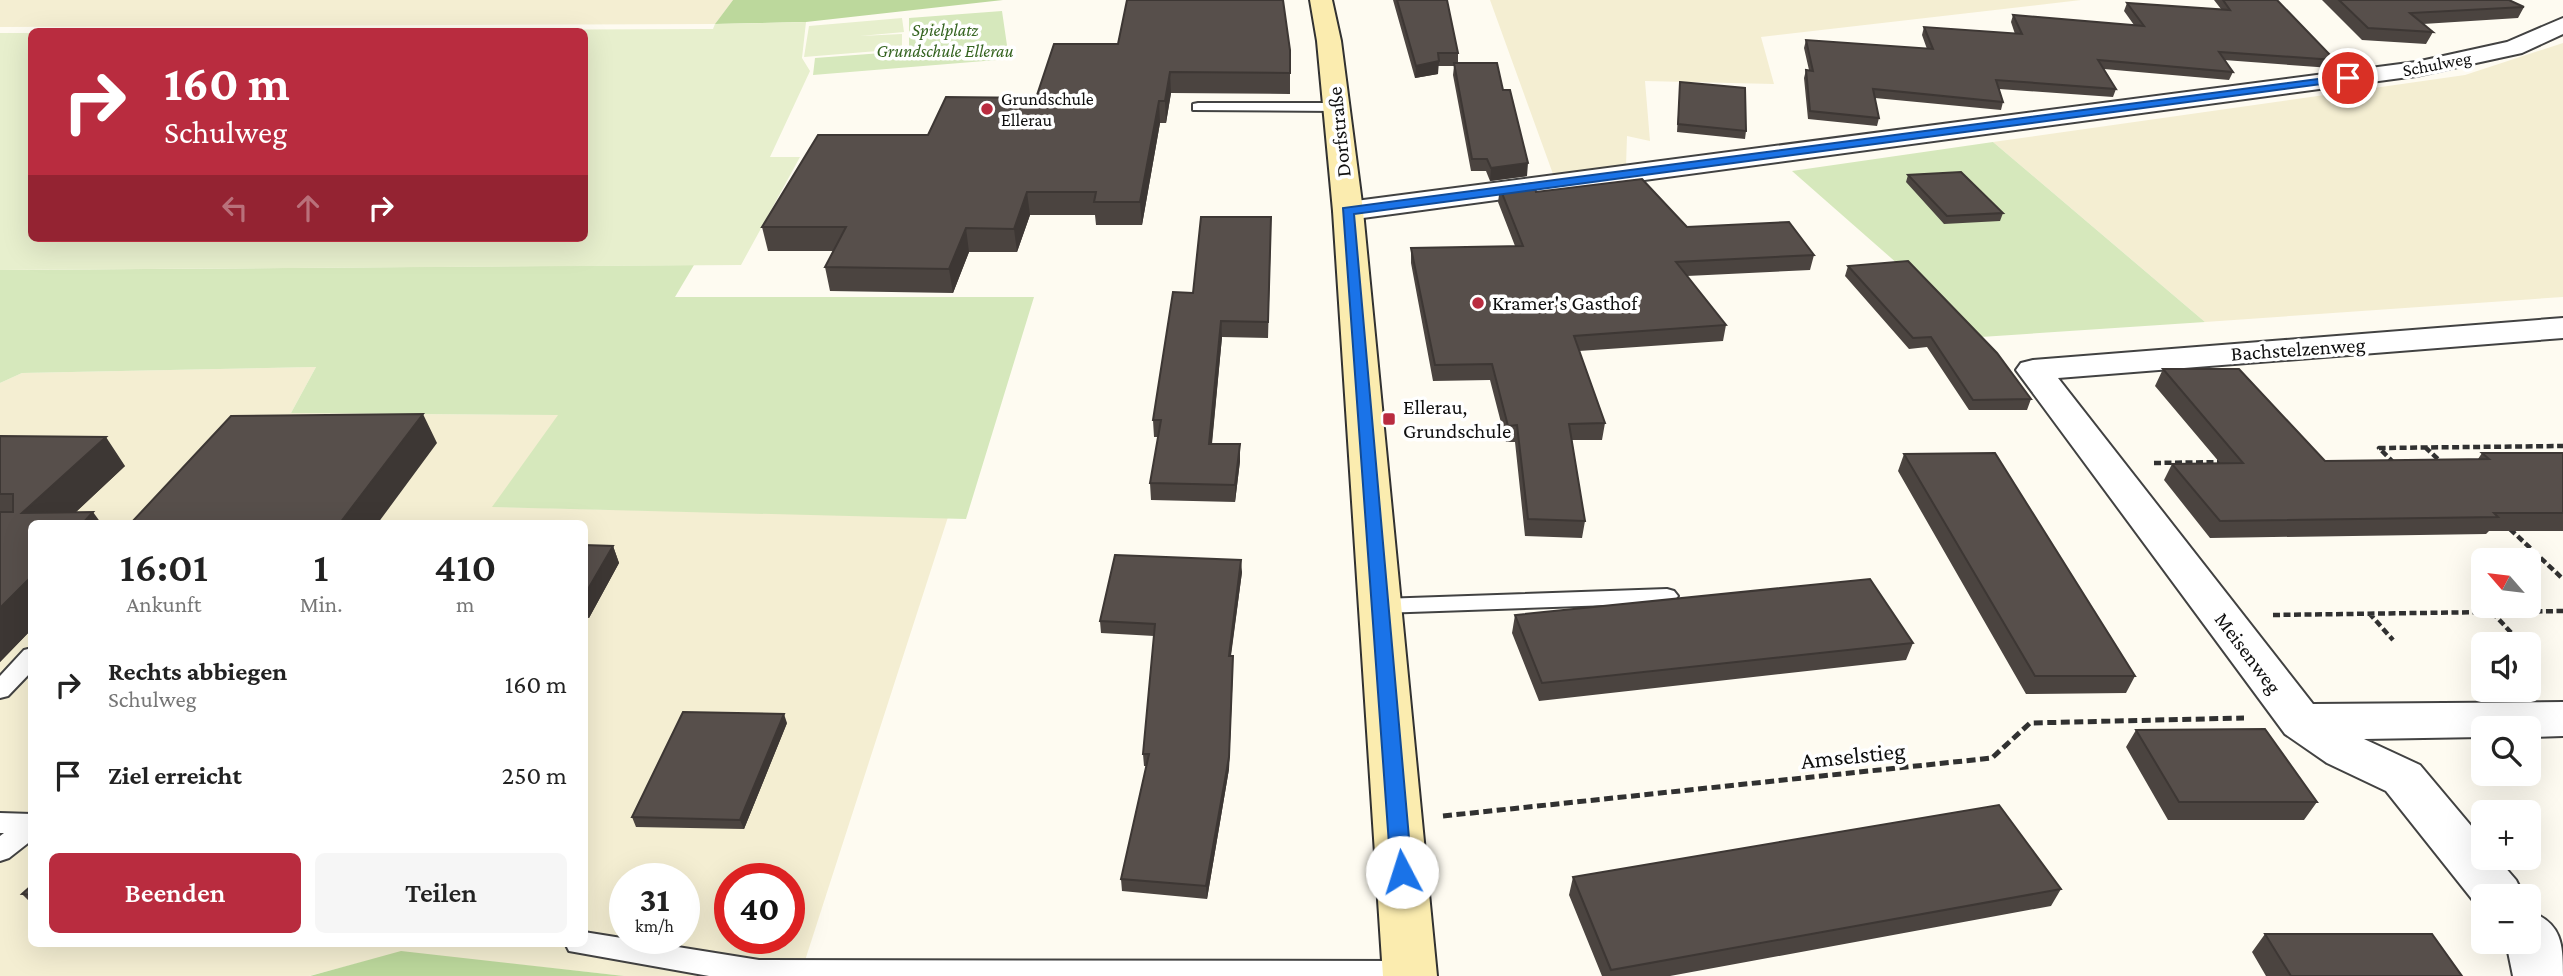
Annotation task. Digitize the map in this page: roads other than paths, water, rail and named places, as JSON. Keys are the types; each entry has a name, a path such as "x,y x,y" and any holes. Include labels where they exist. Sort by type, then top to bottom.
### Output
{"street":[{"name":"Dorfstraße","path":"1321,0 1329,41 1348,211 1410,974"},
{"name":"Schulweg","path":"1348,211 2416,69 2514,48 2563,25"},
{"name":"Bachstelzenweg","path":"2033,370 2563,328"},
{"name":"Meisenweg","path":"2033,370 2301,722 2344,750 2403,778 2488,884"},
{"path":"2301,722 2563,719"},
{"path":"2536,954 2540,976"}],"lane":[{"path":"1198,107 1336,107"},
{"path":"1381,606 1667,596"},
{"path":"0,690 28,660"},
{"path":"0,823 28,824"},
{"path":"0,851 28,827"},
{"path":"588,945 759,972 1410,974"}],"place":[{"name":"Grundschule Ellerau","path":"987,109"},
{"name":"Kramer's Gasthof","path":"1478,303"},
{"name":"Ellerau, Grundschule","path":"1389,419"}],"park label":[{"name":"Spielplatz Grundschule Ellerau","path":"945,40"}]}
